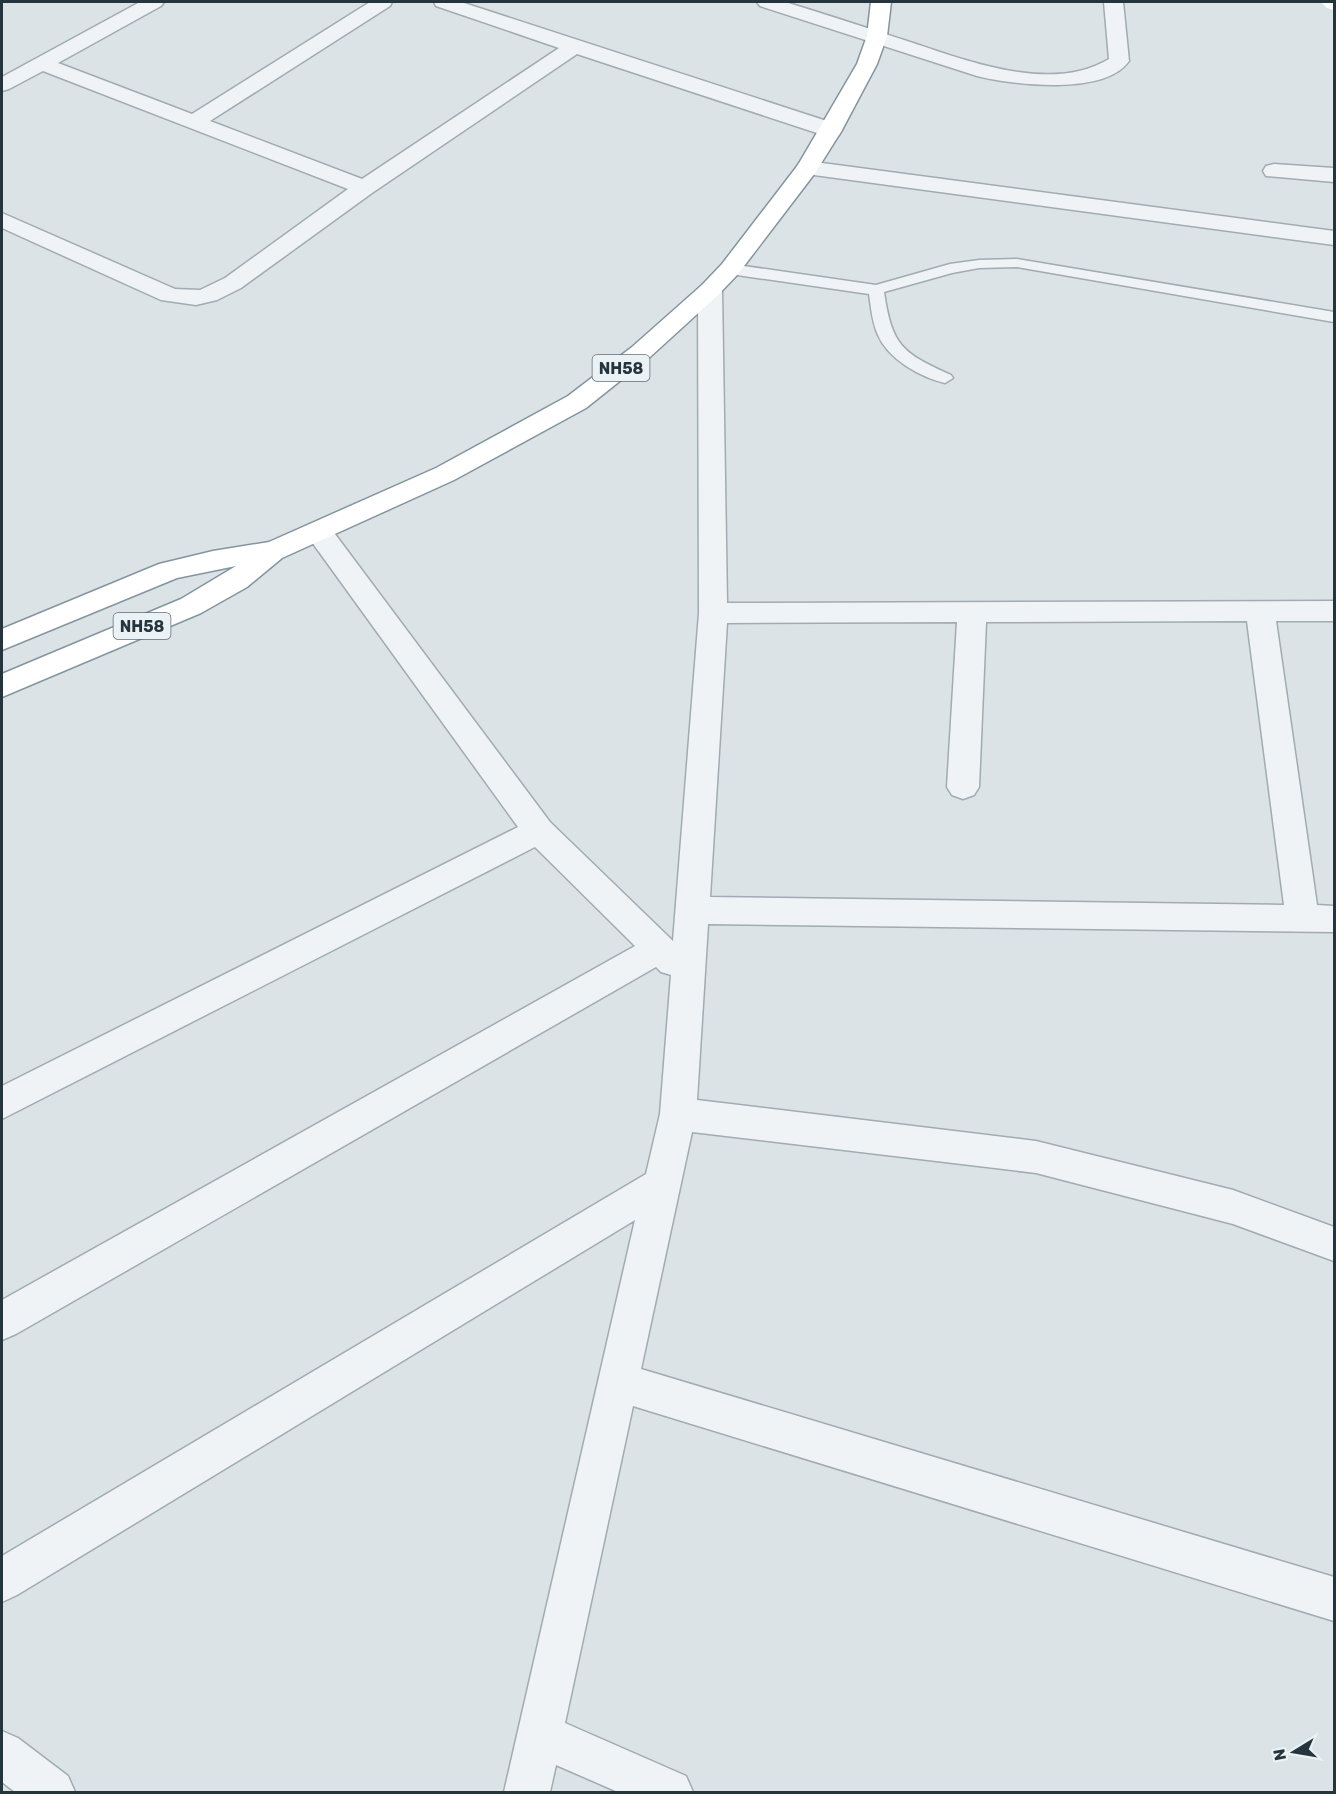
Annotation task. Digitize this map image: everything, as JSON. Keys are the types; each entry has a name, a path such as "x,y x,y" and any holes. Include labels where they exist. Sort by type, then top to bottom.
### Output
{"main road":[{"name":"NH58","path":"2,640 169,571 213,560 274,551 445,474 577,402 641,352 720,280 807,168 831,130 873,49 881,2"},
{"path":"1331,2 1335,4"},
{"name":"NH58","path":"2,686 191,606 237,580 274,551"}],"street":[{"path":"2,85 154,2"},
{"path":"194,122 383,2"},
{"path":"442,2 831,130"},
{"path":"767,2 873,49 984,72 1048,78 1094,76 1119,61 1114,2"},
{"path":"2,220 169,295 196,300 213,295 364,188 575,47"},
{"path":"41,63 364,188"},
{"path":"807,168 1335,238"},
{"path":"1274,171 1335,175"},
{"path":"528,1792 678,1114 713,614 720,280"},
{"path":"319,532 539,831 688,976"},
{"path":"1260,611 1302,919"},
{"path":"713,614 1335,611"},
{"path":"963,787 972,612"},
{"path":"2,1103 539,831"},
{"path":"692,910 1335,919"},
{"path":"2,1321 659,949"},
{"path":"678,1114 1036,1157 1233,1207 1335,1244"},
{"path":"2,1580 662,1184"},
{"path":"619,1382 1335,1599"},
{"path":"540,1735 670,1792"},
{"path":"2,1754 52,1792"}],"lane":[{"path":"720,280 876,290 960,267 1017,263 1335,317"},
{"path":"876,290 883,330 889,342 913,363 945,378"}]}
